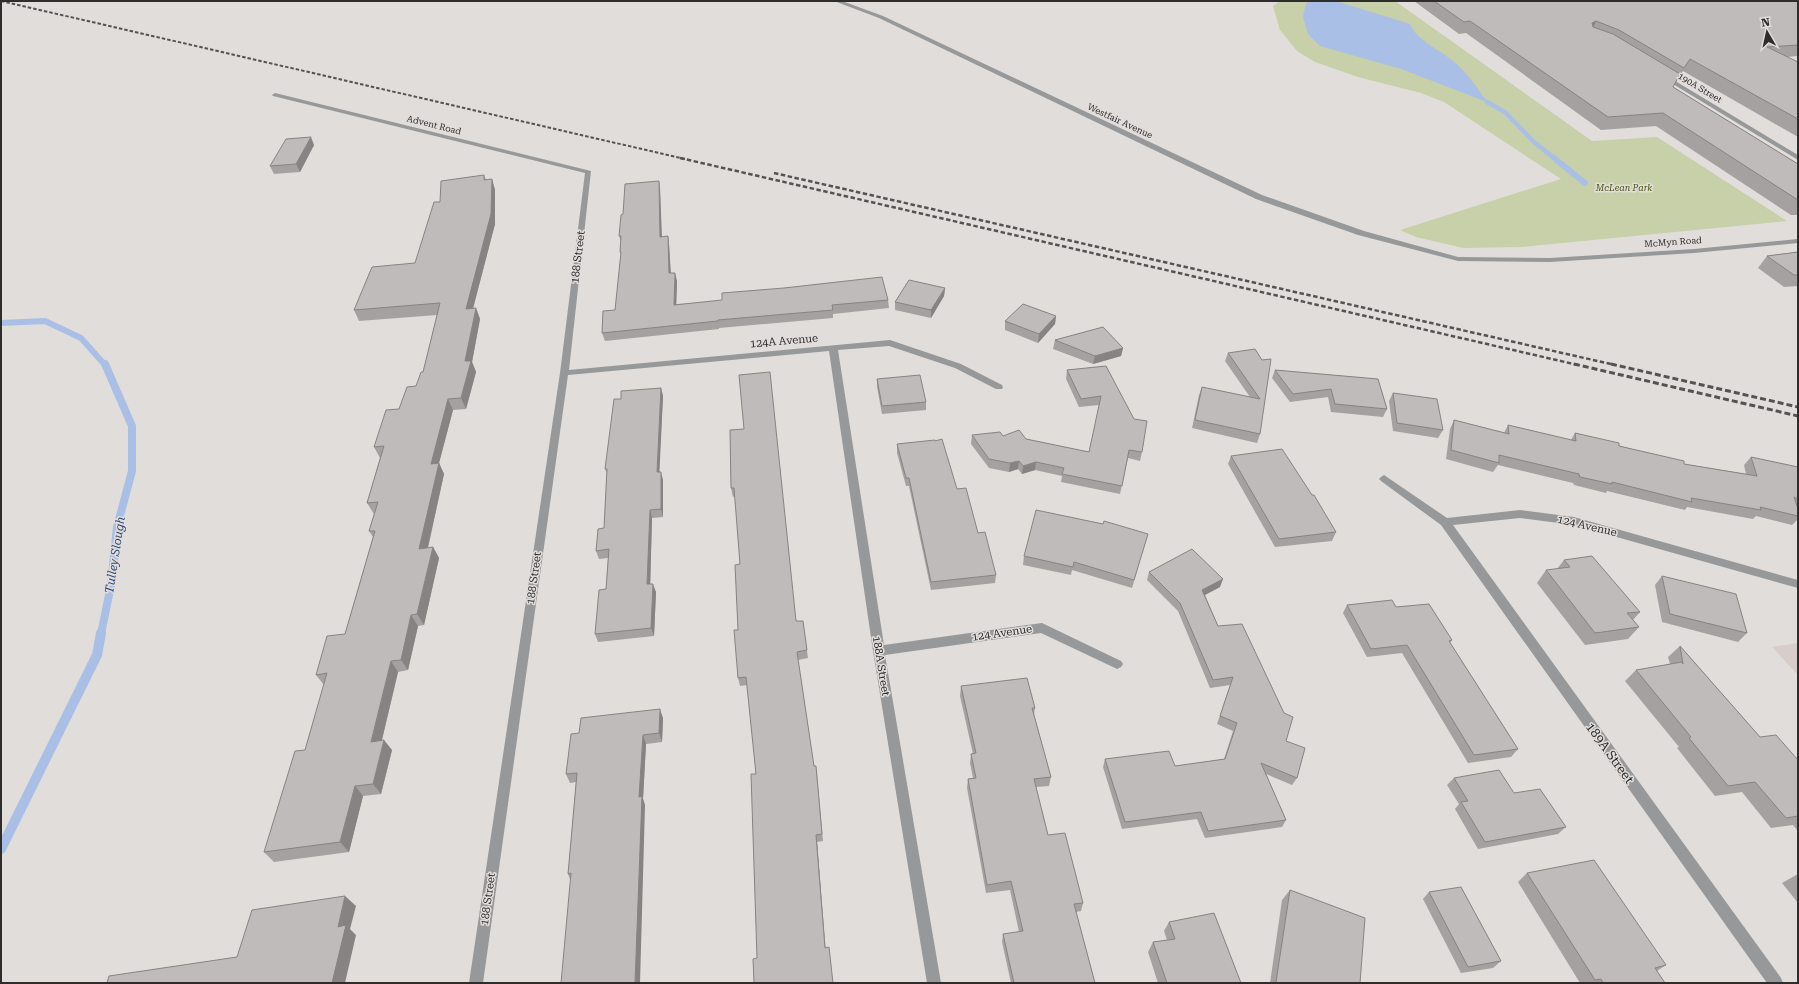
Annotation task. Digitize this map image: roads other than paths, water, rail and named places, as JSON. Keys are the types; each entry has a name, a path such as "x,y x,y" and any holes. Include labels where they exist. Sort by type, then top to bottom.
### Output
{"street":[{"name":"Westfair Avenue","path":"837,1 881,17 1259,197 1361,233 1458,259 1550,260"},
{"name":"190A Street","path":"1656,72 1798,158"},
{"name":"Advent Road","path":"275,95 588,172"},
{"name":"188 Street","path":"476,983 564,373 588,172"},
{"name":"McMyn Road","path":"1550,260 1694,251 1798,241"},
{"name":"124A Avenue","path":"564,373 890,343 958,366 999,387"},
{"name":"188A Street","path":"833,348 879,651 934,983"},
{"path":"1384,479 1445,522"},
{"name":"124 Avenue","path":"1445,522 1520,514 1574,521 1798,584"},
{"name":"189A Street","path":"1445,522 1776,983"},
{"name":"124 Avenue","path":"879,651 1042,628 1118,664"}],"water":[{"path":"1308,1 1336,1 1410,24 1413,30 1423,40 1463,70 1487,102 1401,69 1320,46 1308,34 1303,17"}],"waterway":[{"path":"1487,102 1505,112 1533,141 1555,159"},
{"path":"1554,158 1585,183"},
{"name":"Tulley Slough","path":"1,323 45,321 81,338 105,365"},
{"name":"Tulley Slough","path":"101,634 111,585 117,527 132,471 132,426 105,364"},
{"name":"Tulley Slough","path":"1,849 97,655 101,633"}],"railway":[{"path":"1,1 685,159"},
{"path":"680,158 1578,365"},
{"path":"774,173 1615,365"},
{"path":"1574,364 1798,416"},
{"path":"1611,364 1798,407"}],"park label":[{"name":"McLean Park","path":"1624,188"}]}
